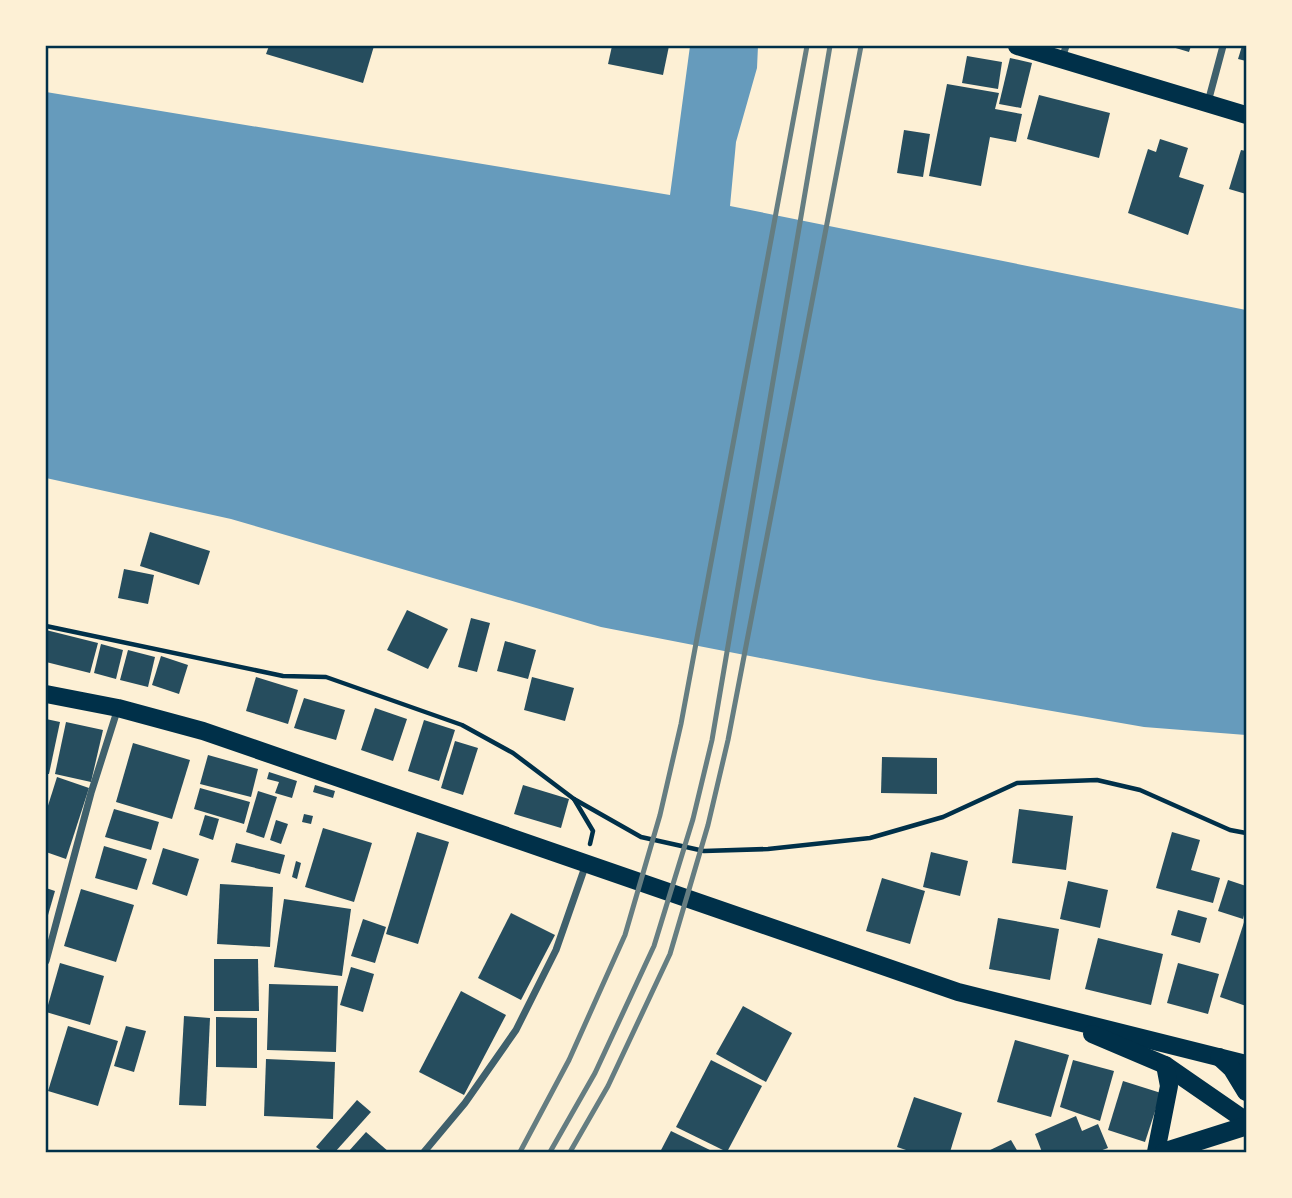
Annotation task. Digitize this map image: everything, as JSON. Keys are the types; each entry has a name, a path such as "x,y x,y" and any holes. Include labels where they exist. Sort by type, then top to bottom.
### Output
{"highway":[{"path":"1164,1153 1247,1124"}],"main road":[{"path":"1017,46 1064,52 1247,115"},
{"path":"46,694 118,708 203,731 958,992 1247,1064"},
{"path":"1044,1014 1164,1065 1247,1124"},
{"path":"1219,1057 1232,1069 1247,1092"},
{"path":"1156,1153 1169,1086 1164,1065"}],"street":[{"path":"1208,103 1223,46"},
{"path":"46,961 118,708"},
{"path":"424,1153 465,1103 516,1030 556,950 587,864"}],"path":[{"path":"46,626 283,676 326,677 354,686 462,726 513,753 574,799 641,836 704,851 768,849 870,838 943,817 1017,783 1031,782 1097,780 1140,790 1230,830 1247,833"},
{"path":"574,799 593,831 587,864"}],"water":[{"path":"690,46 758,46 757,68 736,142 730,206 1246,310 1246,735 1144,727 874,680 601,627 231,519 46,478 46,92 670,195"}],"building":[{"path":"269,46 374,46 363,83 266,54"},
{"path":"612,46 669,46 663,75 608,64"},
{"path":"1169,46 1191,46 1189,52"},
{"path":"1242,46 1246,46 1246,61 1238,59"},
{"path":"967,56 1002,62 998,89 962,83"},
{"path":"1010,58 1032,63 1021,108 999,104"},
{"path":"947,84 999,93 995,109 1022,114 1016,142 990,137 981,186 929,176"},
{"path":"1039,95 1110,113 1099,158 1027,139"},
{"path":"904,130 930,134 923,177 897,173"},
{"path":"1160,139 1188,148 1179,177 1204,185 1188,235 1128,213 1148,149 1156,152"},
{"path":"1241,150 1246,151 1246,194 1229,189"},
{"path":"150,532 210,551 199,585 140,566"},
{"path":"124,569 154,575 148,604 118,598"},
{"path":"407,610 448,629 428,669 387,650"},
{"path":"471,618 490,623 477,672 458,667"},
{"path":"46,630 98,643 90,673 46,662"},
{"path":"505,641 536,650 528,679 497,671"},
{"path":"101,644 123,650 116,679 94,673"},
{"path":"128,650 155,657 148,687 120,680"},
{"path":"161,656 188,665 179,694 152,685"},
{"path":"256,677 298,690 288,724 246,711"},
{"path":"532,677 574,688 565,721 524,710"},
{"path":"304,698 345,710 336,740 294,728"},
{"path":"375,708 407,719 393,761 361,750"},
{"path":"46,719 60,722 49,774 46,774"},
{"path":"424,720 455,730 439,781 408,771"},
{"path":"66,722 103,730 91,782 55,774"},
{"path":"455,741 478,748 463,795 441,788"},
{"path":"133,743 190,760 172,819 116,802"},
{"path":"208,755 258,769 251,797 200,784"},
{"path":"882,757 937,758 937,794 881,793"},
{"path":"269,772 297,781 292,798 275,793 279,782 267,779"},
{"path":"57,777 89,788 66,859 46,852 46,812"},
{"path":"315,785 335,791 333,798 313,792"},
{"path":"523,785 569,799 561,828 514,814"},
{"path":"200,788 250,802 244,824 194,809"},
{"path":"258,791 277,797 264,838 246,832"},
{"path":"114,809 159,822 151,850 105,837"},
{"path":"1019,809 1073,816 1066,870 1012,863"},
{"path":"304,814 313,816 311,824 302,822"},
{"path":"205,815 219,819 213,840 199,835"},
{"path":"276,820 288,824 281,844 270,840"},
{"path":"323,828 372,843 354,902 305,887"},
{"path":"417,832 449,842 418,944 386,934"},
{"path":"1172,832 1200,840 1191,870 1220,878 1213,903 1156,888"},
{"path":"236,843 285,855 280,874 231,862"},
{"path":"104,846 147,859 137,890 95,878"},
{"path":"163,848 199,859 187,896 152,884"},
{"path":"931,852 968,861 960,896 923,887"},
{"path":"296,861 301,863 297,879 292,877"},
{"path":"882,878 925,891 910,944 866,931"},
{"path":"1228,880 1246,886 1243,919 1218,911"},
{"path":"1068,881 1108,890 1100,928 1060,919"},
{"path":"220,884 273,887 270,947 217,944"},
{"path":"46,888 55,891 46,922"},
{"path":"81,889 134,905 116,962 64,946"},
{"path":"284,899 351,909 342,976 274,967"},
{"path":"1178,910 1207,918 1200,943 1171,935"},
{"path":"511,913 555,935 521,1000 478,978"},
{"path":"1246,916 1246,1006 1220,997"},
{"path":"998,918 1059,929 1050,980 989,969"},
{"path":"363,919 386,927 375,963 351,956"},
{"path":"1098,938 1163,954 1151,1005 1085,989"},
{"path":"214,959 258,959 259,1011 214,1011"},
{"path":"60,963 104,976 90,1025 46,1012"},
{"path":"1178,963 1219,974 1208,1014 1167,1003"},
{"path":"351,967 374,974 363,1012 340,1005"},
{"path":"269,984 338,986 336,1052 267,1050"},
{"path":"461,991 506,1015 464,1095 419,1072"},
{"path":"743,1006 792,1033 766,1082 716,1054"},
{"path":"184,1016 210,1018 206,1106 179,1105"},
{"path":"216,1017 257,1018 257,1068 216,1067"},
{"path":"68,1026 118,1041 98,1106 48,1091"},
{"path":"126,1026 146,1031 134,1072 114,1066"},
{"path":"1015,1040 1069,1055 1051,1117 997,1102"},
{"path":"266,1059 335,1062 333,1119 264,1116"},
{"path":"711,1060 762,1086 727,1152 676,1127"},
{"path":"1073,1060 1114,1071 1100,1121 1060,1107"},
{"path":"1123,1081 1161,1093 1145,1142 1108,1130"},
{"path":"914,1097 962,1113 950,1152 912,1152 897,1147"},
{"path":"357,1100 371,1112 335,1152 323,1152 316,1147"},
{"path":"1076,1116 1082,1131 1098,1124 1108,1148 1097,1152 1042,1152 1035,1134"},
{"path":"671,1131 714,1152 660,1152"},
{"path":"366,1132 389,1152 348,1152"},
{"path":"1011,1140 1018,1152 986,1152"}],"railway":[{"path":"520,1152 569,1060 625,935 660,815 681,724 807,46"},
{"path":"550,1152 595,1073 654,946 693,819 712,740 830,46"},
{"path":"570,1152 608,1086 670,954 708,825 728,740 861,46"}]}
